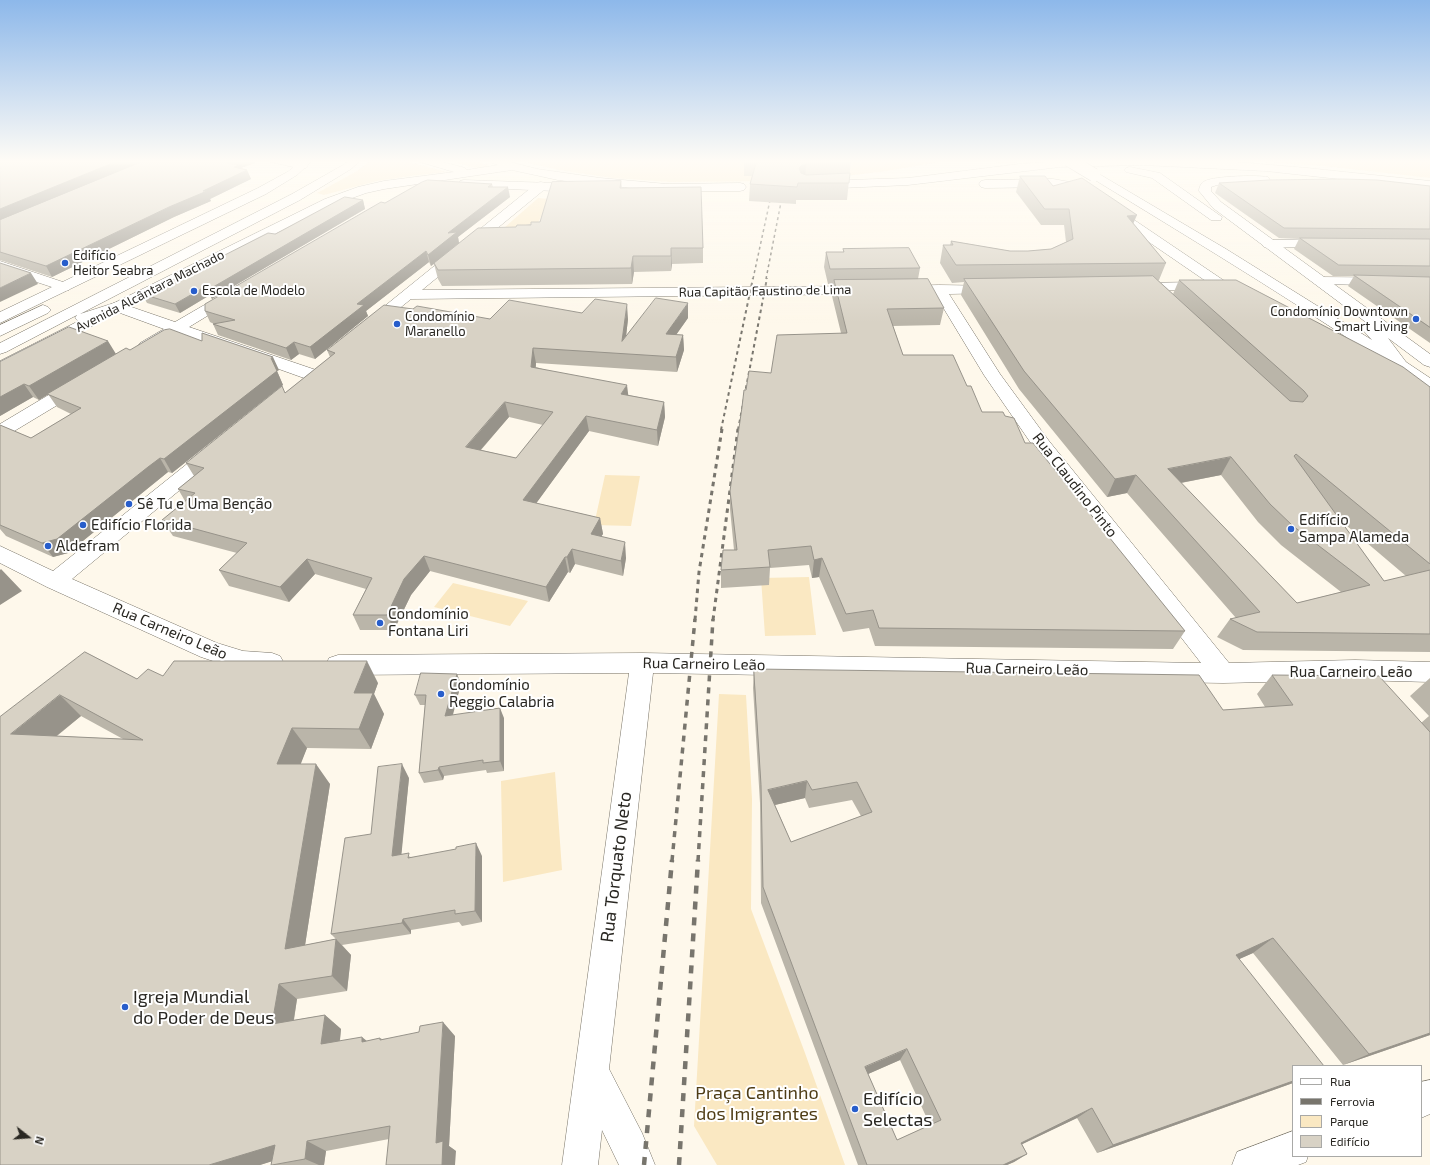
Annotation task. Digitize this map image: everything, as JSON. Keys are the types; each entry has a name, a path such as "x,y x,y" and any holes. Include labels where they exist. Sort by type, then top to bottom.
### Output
{"main road":[{"path":"0,318 214,214"},
{"path":"0,331 240,214"},
{"name":"Avenida Alcântara Machado","path":"0,349 264,214"},
{"name":"Avenida Alcântara Machado","path":"0,368 117,307 303,214"},
{"path":"357,335 506,214"},
{"path":"1117,214 1221,285 1253,302"},
{"path":"1160,214 1265,278 1399,364 1430,387"},
{"path":"1213,214 1374,331 1399,364"},
{"path":"1229,214 1430,362"},
{"path":"1269,244 1336,244"},
{"path":"0,265 64,287"},
{"path":"1320,281 1430,282"},
{"path":"1120,288 1221,285"},
{"path":"1151,287 1165,300"},
{"path":"137,351 243,288"},
{"name":"Rua Claudino Pinto","path":"939,289 992,374 1042,445 1223,673"},
{"path":"891,290 1010,289"},
{"name":"Rua Capitão Faustino de Lima","path":"406,295 875,290"},
{"path":"0,359 80,319 117,307 310,374"},
{"path":"1384,372 1397,379 1430,387"},
{"path":"0,432 89,379"},
{"path":"55,581 227,441"},
{"name":"Rua Carneiro Leão","path":"0,554 55,581 209,650 243,661 295,665"},
{"name":"Rua Carneiro Leão","path":"319,665 642,663 1223,673 1355,670 1430,672"},
{"name":"Rua Torquato Neto","path":"580,1165 642,663"},
{"path":"1355,670 1375,692"},
{"path":"591,1070 637,1165"},
{"path":"1250,1165 1292,1149"}],"green space":[{"path":"519,214 542,214 531,237 488,242"},
{"path":"605,475 640,476 631,526 594,525"},
{"path":"809,577 816,635 765,636 761,578"},
{"path":"453,583 528,601 510,626 434,607"},
{"name":"Praça Cantinho dos Imigrantes","path":"719,694 746,695 752,799 751,909 845,1165 717,1165 694,1126"},
{"path":"555,772 562,870 503,882 501,781"}],"building":[{"path":"14,214 154,214 46,266 0,252 0,220"},
{"path":"312,214 338,214 208,290 208,285 175,304 142,294 215,260 268,233 275,234"},
{"path":"360,214 472,214 448,233 457,232 428,255 426,251 357,304 364,305 310,347 294,342 286,348 213,324 235,320 205,311 205,304"},
{"path":"542,214 702,214 703,248 671,248 671,256 633,256 631,268 438,270 434,263 478,228 516,227 517,225 531,225 531,222 540,222"},
{"path":"1070,214 1136,214 1127,216 1166,263 956,265 943,245 953,245 951,241 1010,251 1028,251 1051,249 1073,239"},
{"path":"1264,214 1430,214 1430,229 1284,228"},
{"path":"1300,238 1430,239 1430,266 1339,265"},
{"path":"909,248 920,268 830,269 826,252 844,252 843,249"},
{"path":"0,263 31,273 0,288"},
{"path":"1354,275 1430,277 1430,327"},
{"path":"1153,276 1290,401 1303,402 1308,396 1304,391 1179,280 1236,280 1403,367 1430,387 1430,564 1296,454 1294,456 1384,581 1430,570 1430,634 1257,632 1230,619 1260,612 1136,475 1115,479 1024,371 964,279","holes":["1231,457 1270,504 1293,526 1370,585 1297,603 1168,469"]},
{"path":"928,279 944,308 887,309 903,355 953,355 967,386 971,386 982,412 1003,412 1005,416 1014,418 1025,443 1033,443 1185,631 879,628 873,610 846,614 822,558 814,560 811,546 768,550 770,567 721,570 723,550 737,550 730,491 744,390 746,390 749,371 771,373 777,335 847,333 834,280"},
{"path":"656,298 688,303 666,334 683,335 676,357 533,348 531,367 627,385 621,394 664,402 657,430 586,416 523,500 600,518 591,534 625,542 621,561 572,549 567,557 565,557 546,587 424,556 404,579 387,615 353,615 372,578 307,559 280,587 219,570 247,543 162,520 195,493 178,489 204,468 186,463 282,386 285,393 335,353 327,350 384,305 413,309 417,306 490,319 509,300 582,313 595,299 627,304 622,341","holes":["505,402 553,412 516,458 466,447"]},
{"path":"69,327 108,341 29,386 24,384 0,397 0,362"},
{"path":"170,329 202,341 202,333 273,357 271,358 277,371 164,459 160,458 148,467 57,539 42,543 0,525 0,425 31,438 81,408 47,394 126,348 130,350 164,330"},
{"name":"Igreja Mundial do Poder de Deus","path":"85,652 137,679 148,669 163,676 174,661 367,661 354,693 373,693 359,729 292,728 277,764 316,764 285,949 336,939 332,976 279,984 272,1024 325,1015 321,1044 362,1037 362,1042 380,1038 380,1040 419,1032 420,1026 443,1022 436,1143 443,1141 442,1165 386,1165 390,1126 307,1141 305,1159 272,1165 275,1145 209,1165 0,1165 0,717","holes":["60,695 143,740 11,734"]},
{"path":"754,669 1199,675 1223,710 1293,705 1272,675 1379,676 1430,732 1430,1033 1369,1054 1273,938 1236,955 1323,1065 1292,1065 1292,1081 1113,1145 1092,1108 1021,1143 1027,1154 1003,1165 867,1165 763,887 761,785","holes":["807,781 812,790 857,782 872,812 791,842 768,790","907,1049 941,1120 897,1140 865,1067"]},
{"path":"421,673 457,674 445,716 500,708 500,761 483,763 483,760 439,767 438,770 419,773 426,695 415,695"},
{"path":"402,764 392,856 409,853 408,858 456,849 456,847 476,843 475,911 455,914 455,910 403,919 402,923 331,934 345,838 371,834 378,767"}],"railway":[{"path":"753,279 767,214"},
{"path":"766,279 779,214"},
{"path":"721,430 753,278"},
{"path":"738,430 767,278"},
{"path":"695,620 699,572 722,429"},
{"path":"713,620 738,429"},
{"path":"672,861 695,619"},
{"path":"698,861 713,619"},
{"path":"644,1165 672,860"},
{"path":"679,1165 698,860"}],"place":[{"name":"Edifício Heitor Seabra","path":"65,263"},
{"name":"Escola de Modelo","path":"194,291"},
{"name":"Condomínio Downtown Smart Living","path":"1416,319"},
{"name":"Condomínio Maranello","path":"397,324"},
{"name":"Sê Tu e Uma Benção","path":"129,504"},
{"name":"Edifício Florida","path":"83,525"},
{"name":"Edifício Sampa Alameda","path":"1291,529"},
{"name":"Aldefram","path":"48,546"},
{"name":"Condomínio Fontana Liri","path":"380,623"},
{"name":"Condomínio Reggio Calabria","path":"441,694"},
{"name":"Igreja Mundial do Poder de Deus","path":"125,1007"},
{"name":"Edifício Selectas","path":"855,1109"}]}
